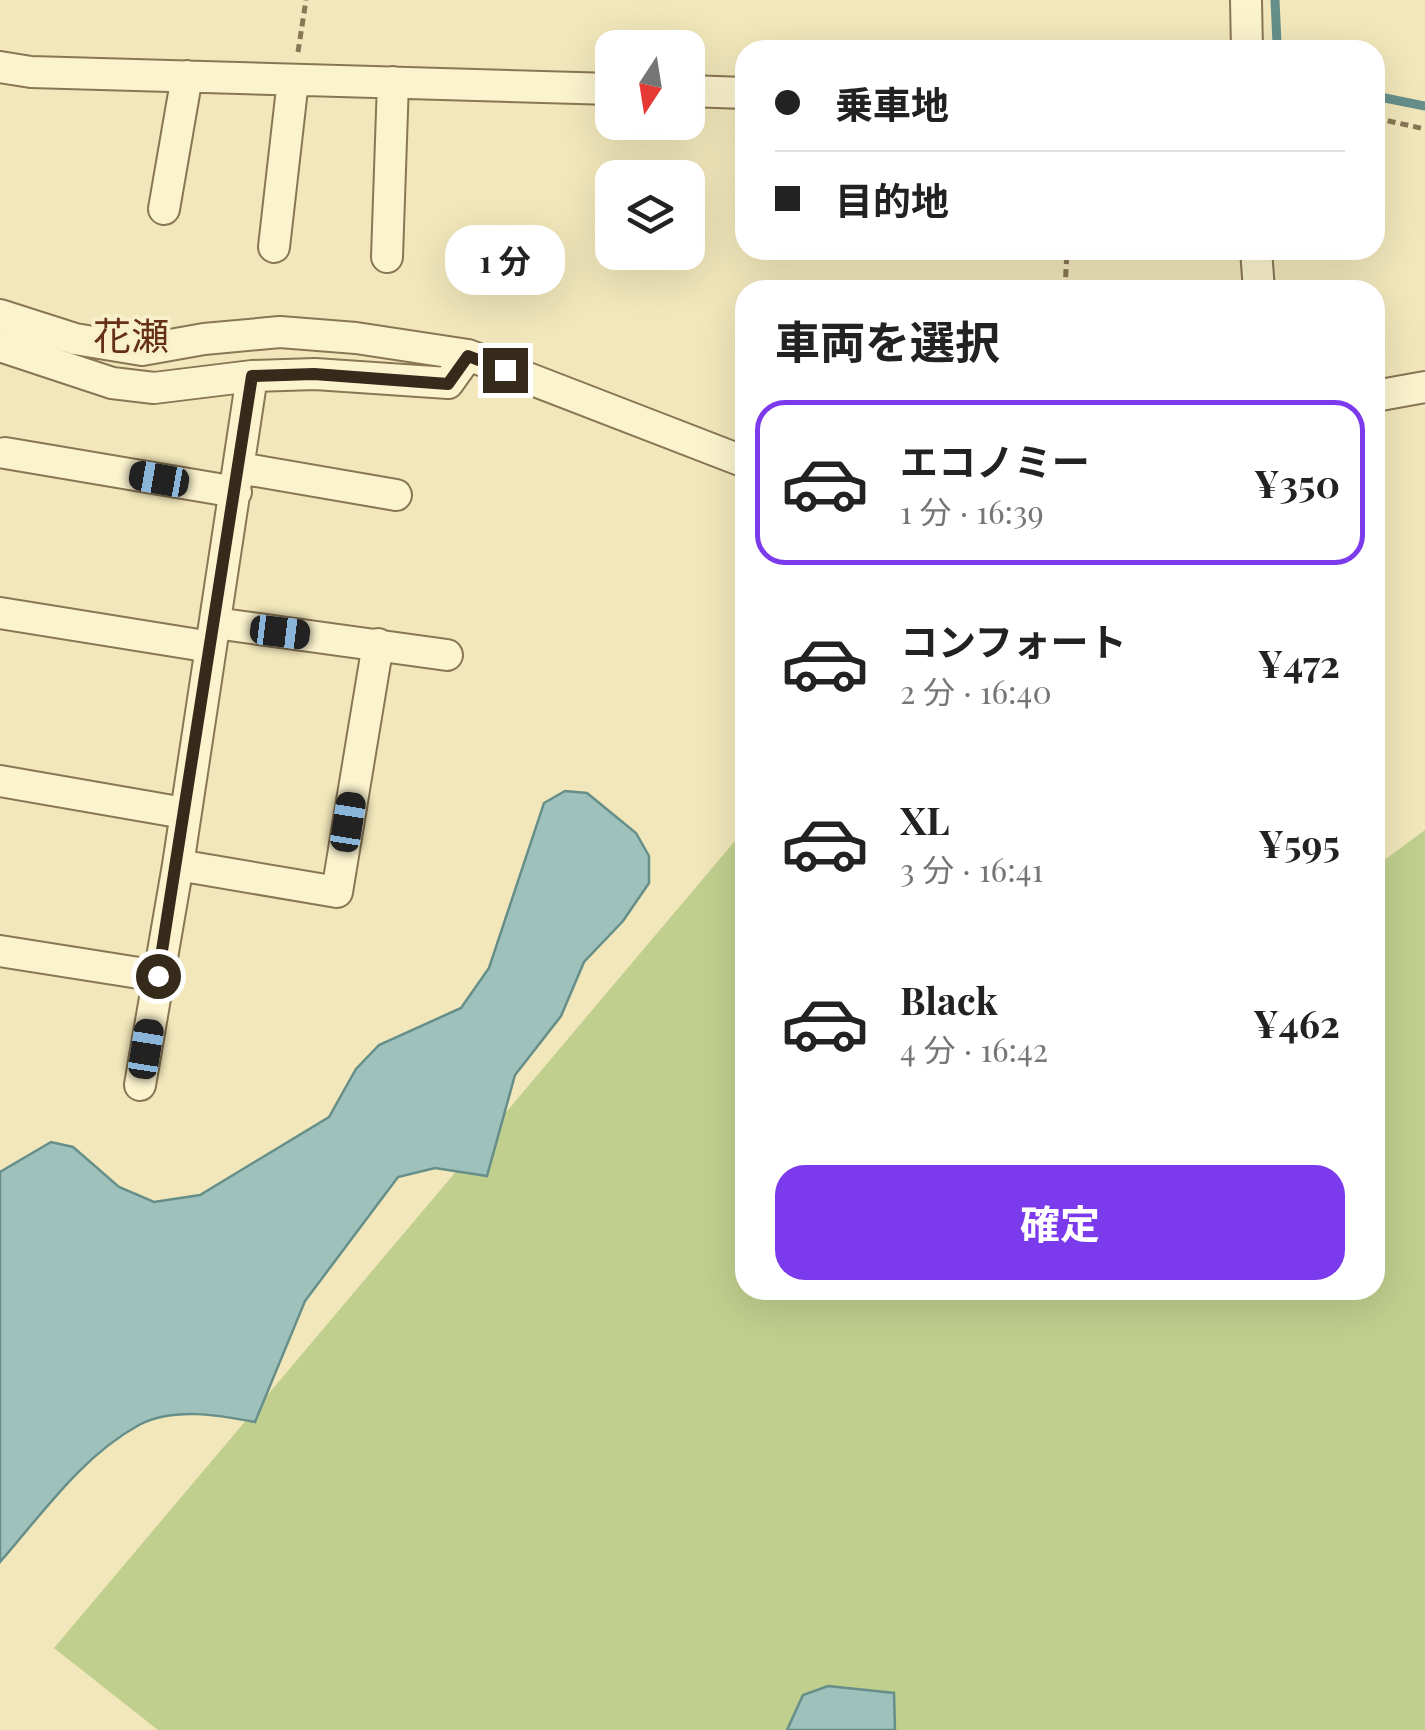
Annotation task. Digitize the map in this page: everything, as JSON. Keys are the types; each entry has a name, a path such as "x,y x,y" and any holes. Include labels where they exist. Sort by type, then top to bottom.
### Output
{"street":[{"path":"1246,0 1247,40"},
{"path":"0,67 30,72 595,88"},
{"path":"164,209 187,76"},
{"path":"274,247 294,80"},
{"path":"387,257 393,82"},
{"path":"705,92 735,93"},
{"path":"0,315 75,339 142,350 280,332 356,338 468,356 735,458"},
{"path":"0,346 112,383 154,388 252,376 314,374 448,384 468,356"},
{"path":"140,1085 178,865 252,376"},
{"path":"1385,394 1425,386"},
{"path":"6,453 396,495"},
{"path":"0,613 213,635 378,644 447,656"},
{"path":"178,865 337,892 378,644"},
{"path":"0,781 184,813"},
{"path":"0,950 158,976"}],"path":[{"path":"294,80 306,0"},
{"path":"1385,120 1425,129"}],"green space":[{"path":"1425,830 1425,1730 158,1730 54,1648 735,841 735,1300 1385,1300 1385,860"}],"water":[{"path":"565,791 587,793 636,833 649,856 649,883 623,921 584,962 561,1016 515,1075 487,1176 435,1168 398,1177 305,1301 255,1422 181,1414 139,1425 81,1469 0,1562 0,1172 51,1142 73,1147 119,1187 154,1202 200,1195 329,1117 356,1069 379,1045 461,1008 489,968 544,803"},
{"path":"828,1686 894,1693 895,1730 787,1730 803,1695"}],"waterway":[{"path":"1275,0 1277,40"},
{"path":"1385,98 1425,106"}],"district":[{"name":"花瀬","path":"131,334"}],"route":[{"path":"158,976 252,376 314,374 448,384 468,356 505,370"}]}
